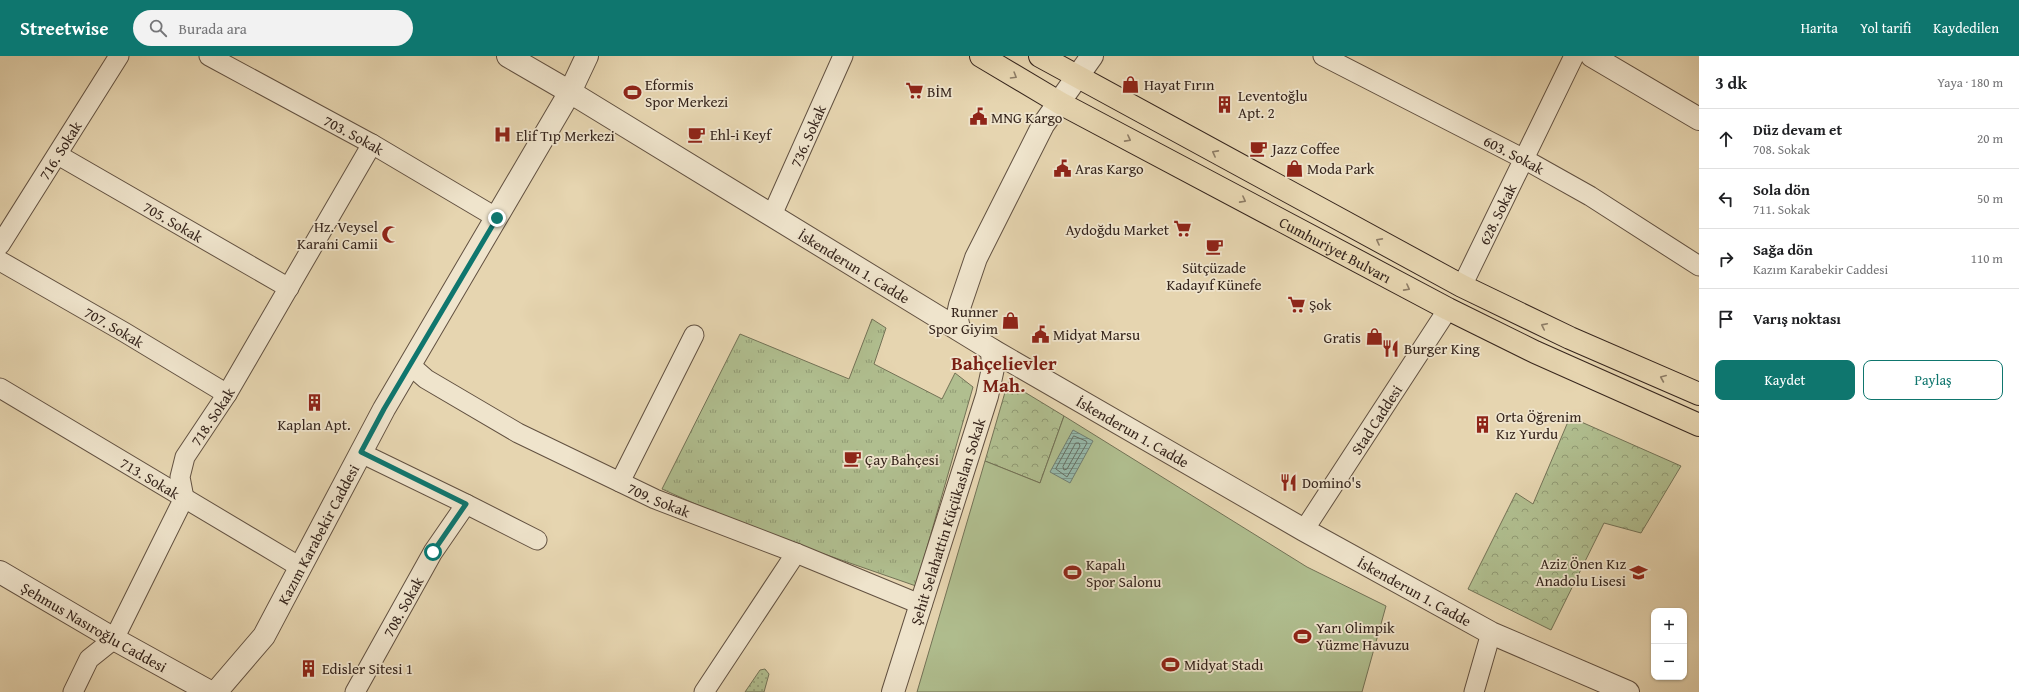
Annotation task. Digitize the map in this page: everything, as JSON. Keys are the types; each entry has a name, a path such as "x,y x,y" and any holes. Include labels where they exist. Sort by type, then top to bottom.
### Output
{"main road":[{"name":"Cumhuriyet Bulvarı","path":"981,56 1060,104 1448,310 1536,352 1699,425"},
{"name":"Cumhuriyet Bulvarı","path":"1040,56 1462,286 1570,338 1699,394"}],"street":[{"name":"716. Sokak","path":"0,245 119,56"},
{"name":"703. Sokak","path":"209,56 372,144 497,218"},
{"name":"İskenderun 1. Cadde","path":"508,56 570,92 992,350 1304,530 1491,633 1628,692"},
{"name":"Kazım Karabekir Caddesi","path":"216,692 264,636 361,452 410,365 570,92 587,56"},
{"name":"736. Sokak","path":"772,215 843,56"},
{"path":"959,329 957,319 960,305 976,258 1044,125 1079,77 1092,56"},
{"name":"603. Sokak","path":"1323,56 1524,160 1590,196 1699,266"},
{"name":"628. Sokak","path":"1462,286 1574,56"},
{"path":"1592,56 1699,119"},
{"name":"718. Sokak","path":"184,498 180,477 185,457 227,394 372,144"},
{"name":"705. Sokak","path":"58,155 289,288"},
{"name":"707. Sokak","path":"0,261 124,332 227,394"},
{"name":"Stad Caddesi","path":"1304,530 1448,310"},
{"path":"620,482 694,335"},
{"name":"Şehit Selahattin Küçükaslan Sokak","path":"893,692 922,605 987,396 993,368 992,350"},
{"name":"709. Sokak","path":"410,365 426,378 518,433 655,499 796,553 922,605"},
{"name":"713. Sokak","path":"0,388 300,567"},
{"path":"361,452 537,540"},
{"path":"73,692 90,659 114,639 184,498"},
{"name":"708. Sokak","path":"355,692 433,552 466,504"},
{"path":"704,692 796,553"},
{"name":"Şehmus Nasıroğlu Caddesi","path":"0,572 114,639 210,692"},
{"path":"1474,692 1491,633"}],"green space":[{"path":"872,319 886,328 874,364 942,399 955,373 973,387 916,586 749,528 662,489 740,334 849,379"},
{"path":"1008,382 1064,416 1040,483 985,461"},
{"path":"1064,416 1307,567 1386,606 1362,692 917,692 985,461 1040,483"},
{"path":"1570,417 1681,466 1641,533 1604,523 1551,630 1468,589 1516,493 1533,504"},
{"path":"765,669 769,674 764,692 745,692 760,670"}],"water":[{"path":"1073,430 1093,441 1070,483 1050,472"}],"place":[{"name":"Hayat Fırın","path":"1131,84"},
{"name":"BİM","path":"914,91"},
{"name":"Eformis Spor Merkezi","path":"632,93"},
{"name":"Leventoğlu Apt. 2","path":"1225,104"},
{"name":"MNG Kargo","path":"978,117"},
{"name":"Ehl-i Keyf","path":"697,134"},
{"name":"Elif Tıp Merkezi","path":"503,135"},
{"name":"Jazz Coffee","path":"1259,148"},
{"name":"Aras Kargo","path":"1062,168"},
{"name":"Moda Park","path":"1294,168"},
{"name":"Aydoğdu Market","path":"1182,229"},
{"name":"Hz. Veysel Karani Camii","path":"391,235"},
{"name":"Sütçüzade Kadayıf Künefe","path":"1214,246"},
{"name":"Şok","path":"1296,304"},
{"name":"Runner Spor Giyim","path":"1011,320"},
{"name":"Midyat Marsu","path":"1040,334"},
{"name":"Gratis","path":"1374,337"},
{"name":"Burger King","path":"1391,348"},
{"name":"Kaplan Apt.","path":"314,403"},
{"name":"Orta Öğrenim Kız Yurdu","path":"1483,425"},
{"name":"Çay Bahçesi","path":"852,459"},
{"name":"Domino's","path":"1289,482"},
{"name":"Aziz Önen Kız Anadolu Lisesi","path":"1639,572"},
{"name":"Kapalı Spor Salonu","path":"1073,573"},
{"name":"Yarı Olimpik Yüzme Havuzu","path":"1303,636"},
{"name":"Midyat Stadı","path":"1171,664"},
{"name":"Edisler Sitesi 1","path":"309,668"}],"district":[{"name":"Bahçelievler Mah.","path":"1004,374"}],"route":[{"path":"433,552 466,504 361,452 384,409 497,218"}]}
